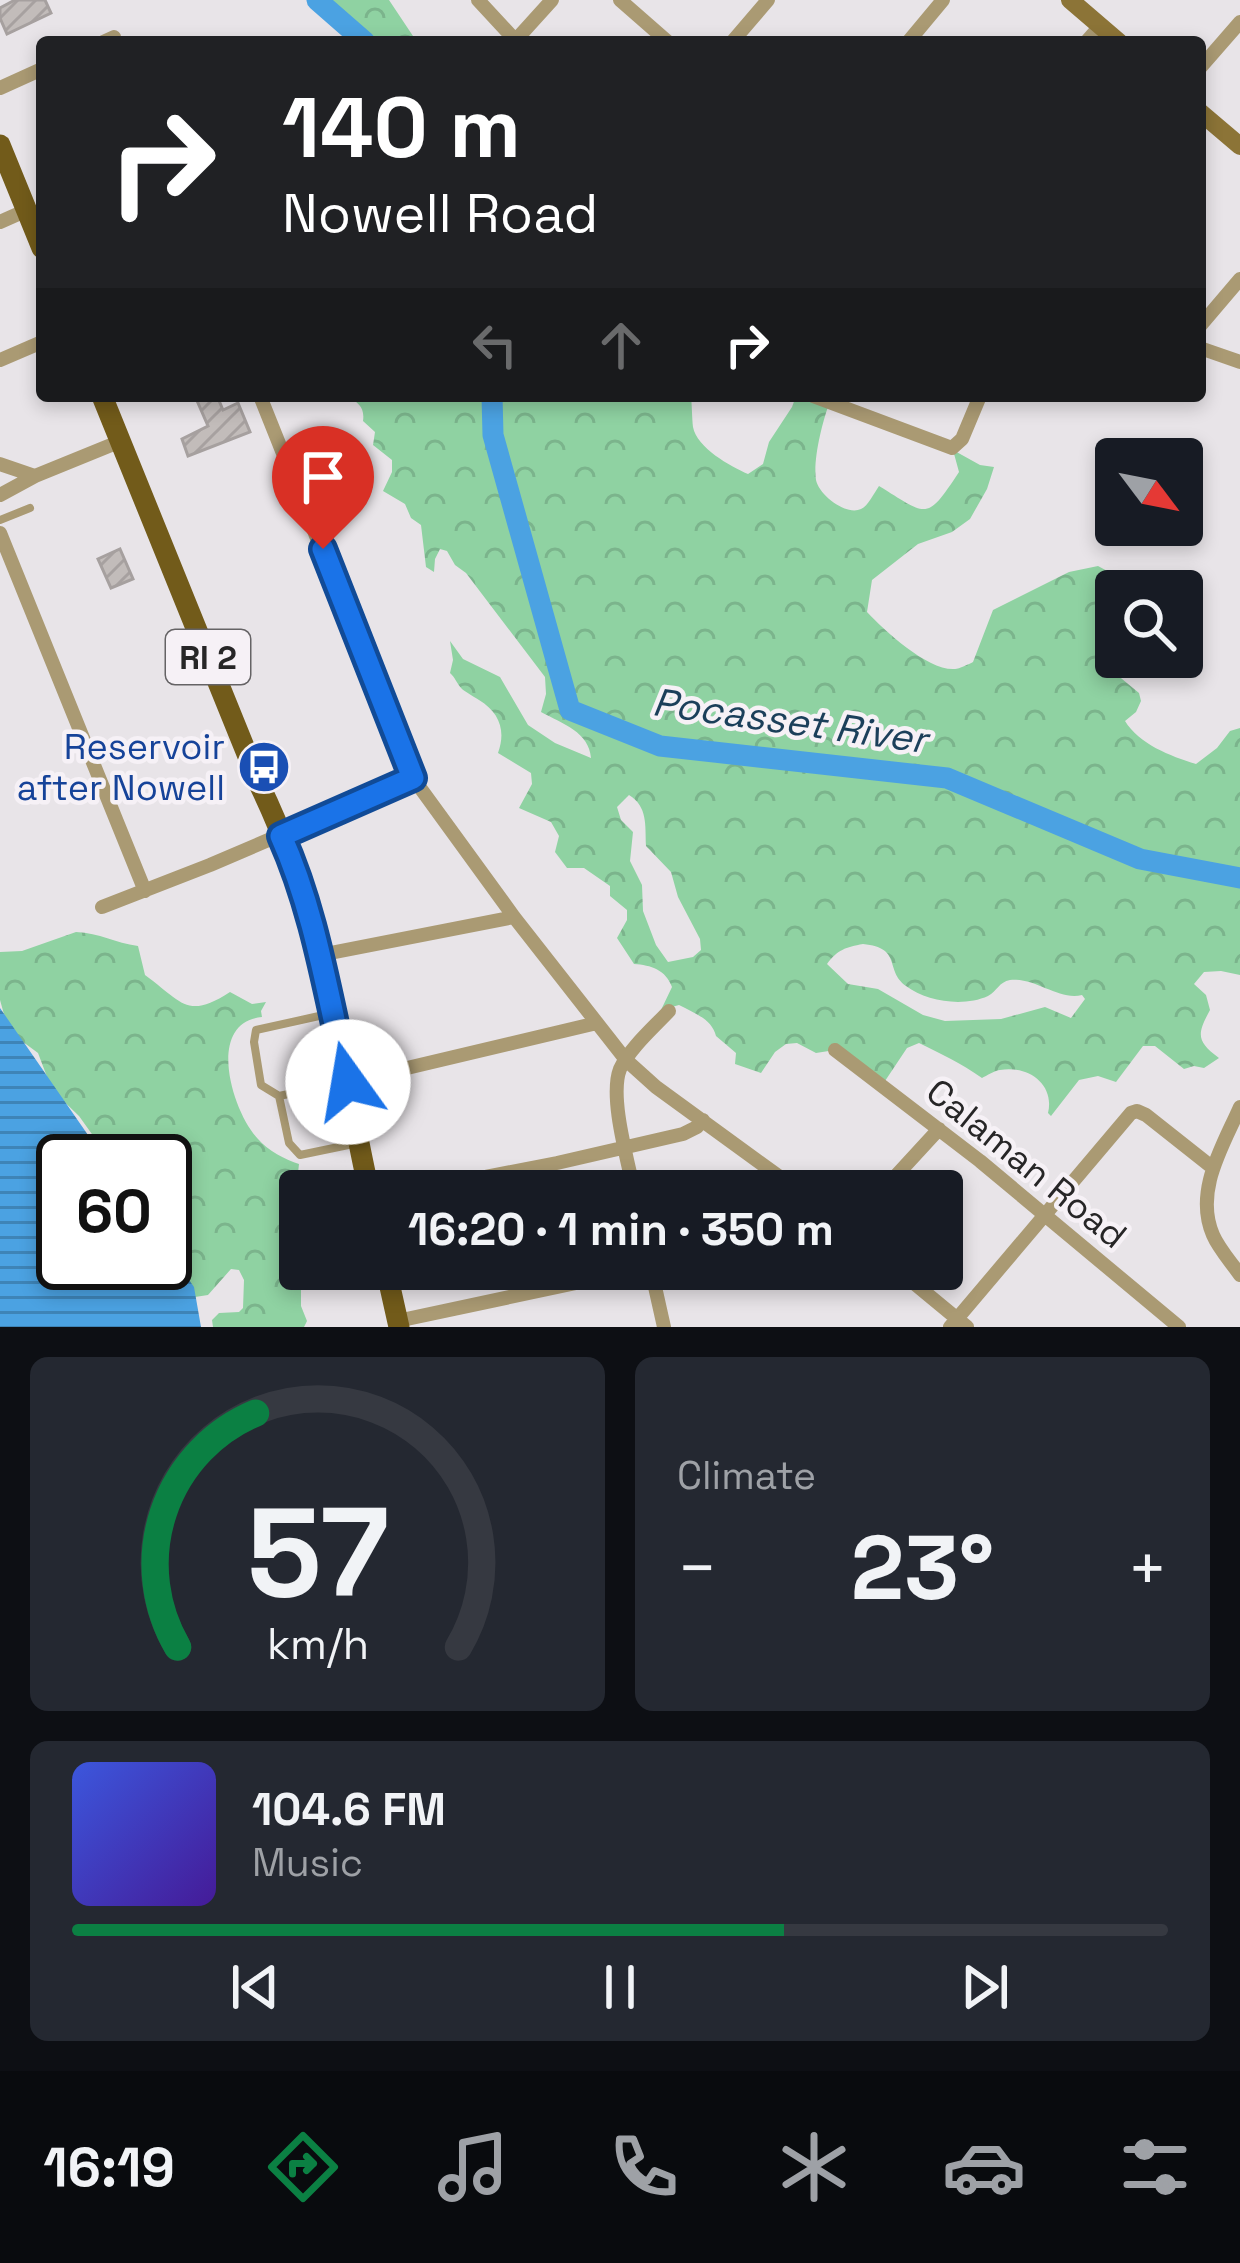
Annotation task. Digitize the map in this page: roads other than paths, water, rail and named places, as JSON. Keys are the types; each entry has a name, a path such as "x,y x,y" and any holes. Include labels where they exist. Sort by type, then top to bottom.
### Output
{"main road":[{"path":"1070,0 1112,36"},
{"path":"1206,120 1240,146"},
{"path":"0,145 36,233"},
{"name":"RI 2","path":"105,402 304,897 365,1170"},
{"path":"391,1290 398,1324"}],"street":[{"path":"478,0 510,36"},
{"path":"520,36 552,0"},
{"path":"620,0 661,36"},
{"path":"737,36 768,0"},
{"path":"913,36 943,0"},
{"path":"1206,61 1240,22"},
{"path":"1091,36 1100,26"},
{"path":"0,88 36,72"},
{"path":"0,222 27,210"},
{"path":"1206,319 1240,279"},
{"path":"0,360 36,345"},
{"path":"1206,350 1240,362"},
{"path":"262,402 413,778 514,917 628,1057 656,1087 771,1170"},
{"path":"840,402 952,448 962,439 977,402"},
{"path":"0,495 121,441"},
{"path":"0,464 35,476"},
{"path":"0,533 145,891"},
{"path":"103,907 413,778"},
{"path":"320,956 514,917"},
{"path":"630,1170 617,1082 628,1057 669,1011"},
{"path":"348,1082 597,1023"},
{"name":"Calaman Road","path":"835,1050 939,1129 1179,1327"},
{"path":"1240,1107 1234,1137 1208,1181 1208,1217 1219,1246 1240,1275"},
{"path":"920,1290 958,1325 1128,1115 1137,1111 1213,1168"},
{"path":"517,1170 683,1133 703,1120"},
{"path":"901,1170 939,1129"},
{"path":"398,1324 551,1290"},
{"path":"653,1290 664,1327"}],"lane":[{"path":"0,520 30,508"},
{"path":"332,1013 256,1030 261,1085 279,1096 348,1082"},
{"path":"279,1096 289,1143 300,1155 360,1142"}],"water":[{"path":"0,1008 87,1134 36,1134 36,1290 192,1290 192,1284 201,1327 0,1327"}],"waterway":[{"name":"Pocasset River","path":"317,0 358,36"},
{"name":"Pocasset River","path":"492,402 493,435 570,710 660,746 947,778 1140,859 1240,878"}],"place":[{"name":"Reservoir after Nowell","path":"264,767"}]}
